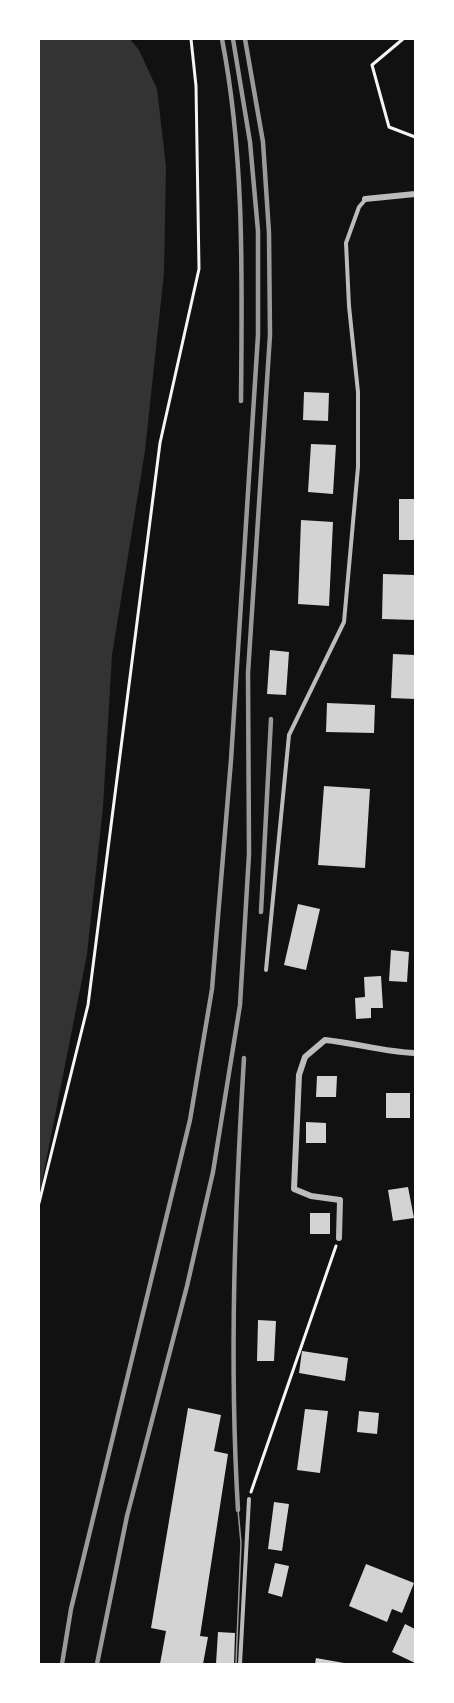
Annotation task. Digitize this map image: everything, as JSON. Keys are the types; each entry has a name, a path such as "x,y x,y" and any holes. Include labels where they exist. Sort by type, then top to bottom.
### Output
{"street":[{"path":"365,199 415,194"},
{"path":"339,1238 340,1200 311,1196 294,1189 299,1075 306,1057 325,1040 385,1052 415,1053"}],"lane":[{"path":"266,970 288,735 344,622 353,541 358,456 358,392 349,306 346,243 358,207 365,199"},
{"path":"240,1664 249,1499"}],"path":[{"path":"39,1203 88,1005 160,443 198,269 196,86 192,39"},
{"path":"403,39 372,65 389,128 415,137"},
{"path":"249,1499 339,1238"}],"shaded area":[{"path":"39,39 130,39 139,50 157,89 166,166 164,273 145,451 112,655 103,807 87,954 39,1197"}],"building":[{"path":"304,392 329,393 328,421 303,420"},
{"path":"311,444 336,445 333,494 308,492"},
{"path":"399,499 415,499 415,540 399,540"},
{"path":"301,520 333,522 329,606 298,604"},
{"path":"383,574 415,575 415,620 382,619"},
{"path":"270,650 289,652 286,695 267,694"},
{"path":"393,654 415,655 415,699 391,698"},
{"path":"327,703 375,705 374,733 326,732"},
{"path":"324,786 370,789 365,868 318,865"},
{"path":"298,904 320,909 306,970 284,965"},
{"path":"391,950 409,952 407,982 389,981"},
{"path":"381,976 383,1008 371,1008 371,1018 356,1019 355,998 365,997 364,977"},
{"path":"317,1076 337,1076 336,1097 316,1097"},
{"path":"386,1093 410,1093 410,1118 386,1118"},
{"path":"306,1122 326,1123 326,1143 306,1143"},
{"path":"408,1187 414,1218 393,1221 388,1190"},
{"path":"310,1213 330,1213 330,1234 310,1234"},
{"path":"258,1320 276,1321 274,1361 257,1361"},
{"path":"302,1351 348,1358 345,1381 299,1373"},
{"path":"188,1408 221,1415 214,1451 228,1454 200,1636 208,1637 203,1664 160,1664 166,1631 151,1628"},
{"path":"305,1409 328,1411 320,1473 297,1470"},
{"path":"359,1411 379,1413 377,1434 357,1432"},
{"path":"274,1502 289,1504 282,1551 268,1549"},
{"path":"275,1563 289,1566 282,1597 268,1593"},
{"path":"366,1564 414,1583 402,1613 392,1609 387,1622 349,1606"},
{"path":"405,1624 415,1629 415,1663 392,1652"},
{"path":"218,1632 235,1633 234,1664 216,1664"},
{"path":"316,1658 344,1663 344,1664 315,1664"}],"tram line":[{"path":"236,1664 241,1543 238,1510"}],"railway":[{"path":"222,39 235,128 238,174 241,401"},
{"path":"62,1664 71,1609 190,1120 212,989 231,760 258,335 258,231 250,142 233,39"},
{"path":"97,1664 127,1516 187,1286 213,1172 240,1005 249,854 248,673 270,335 269,233 263,142 245,39"},
{"path":"261,912 271,719"},
{"path":"238,1510 234,1397 234,1284 244,1058"}]}
